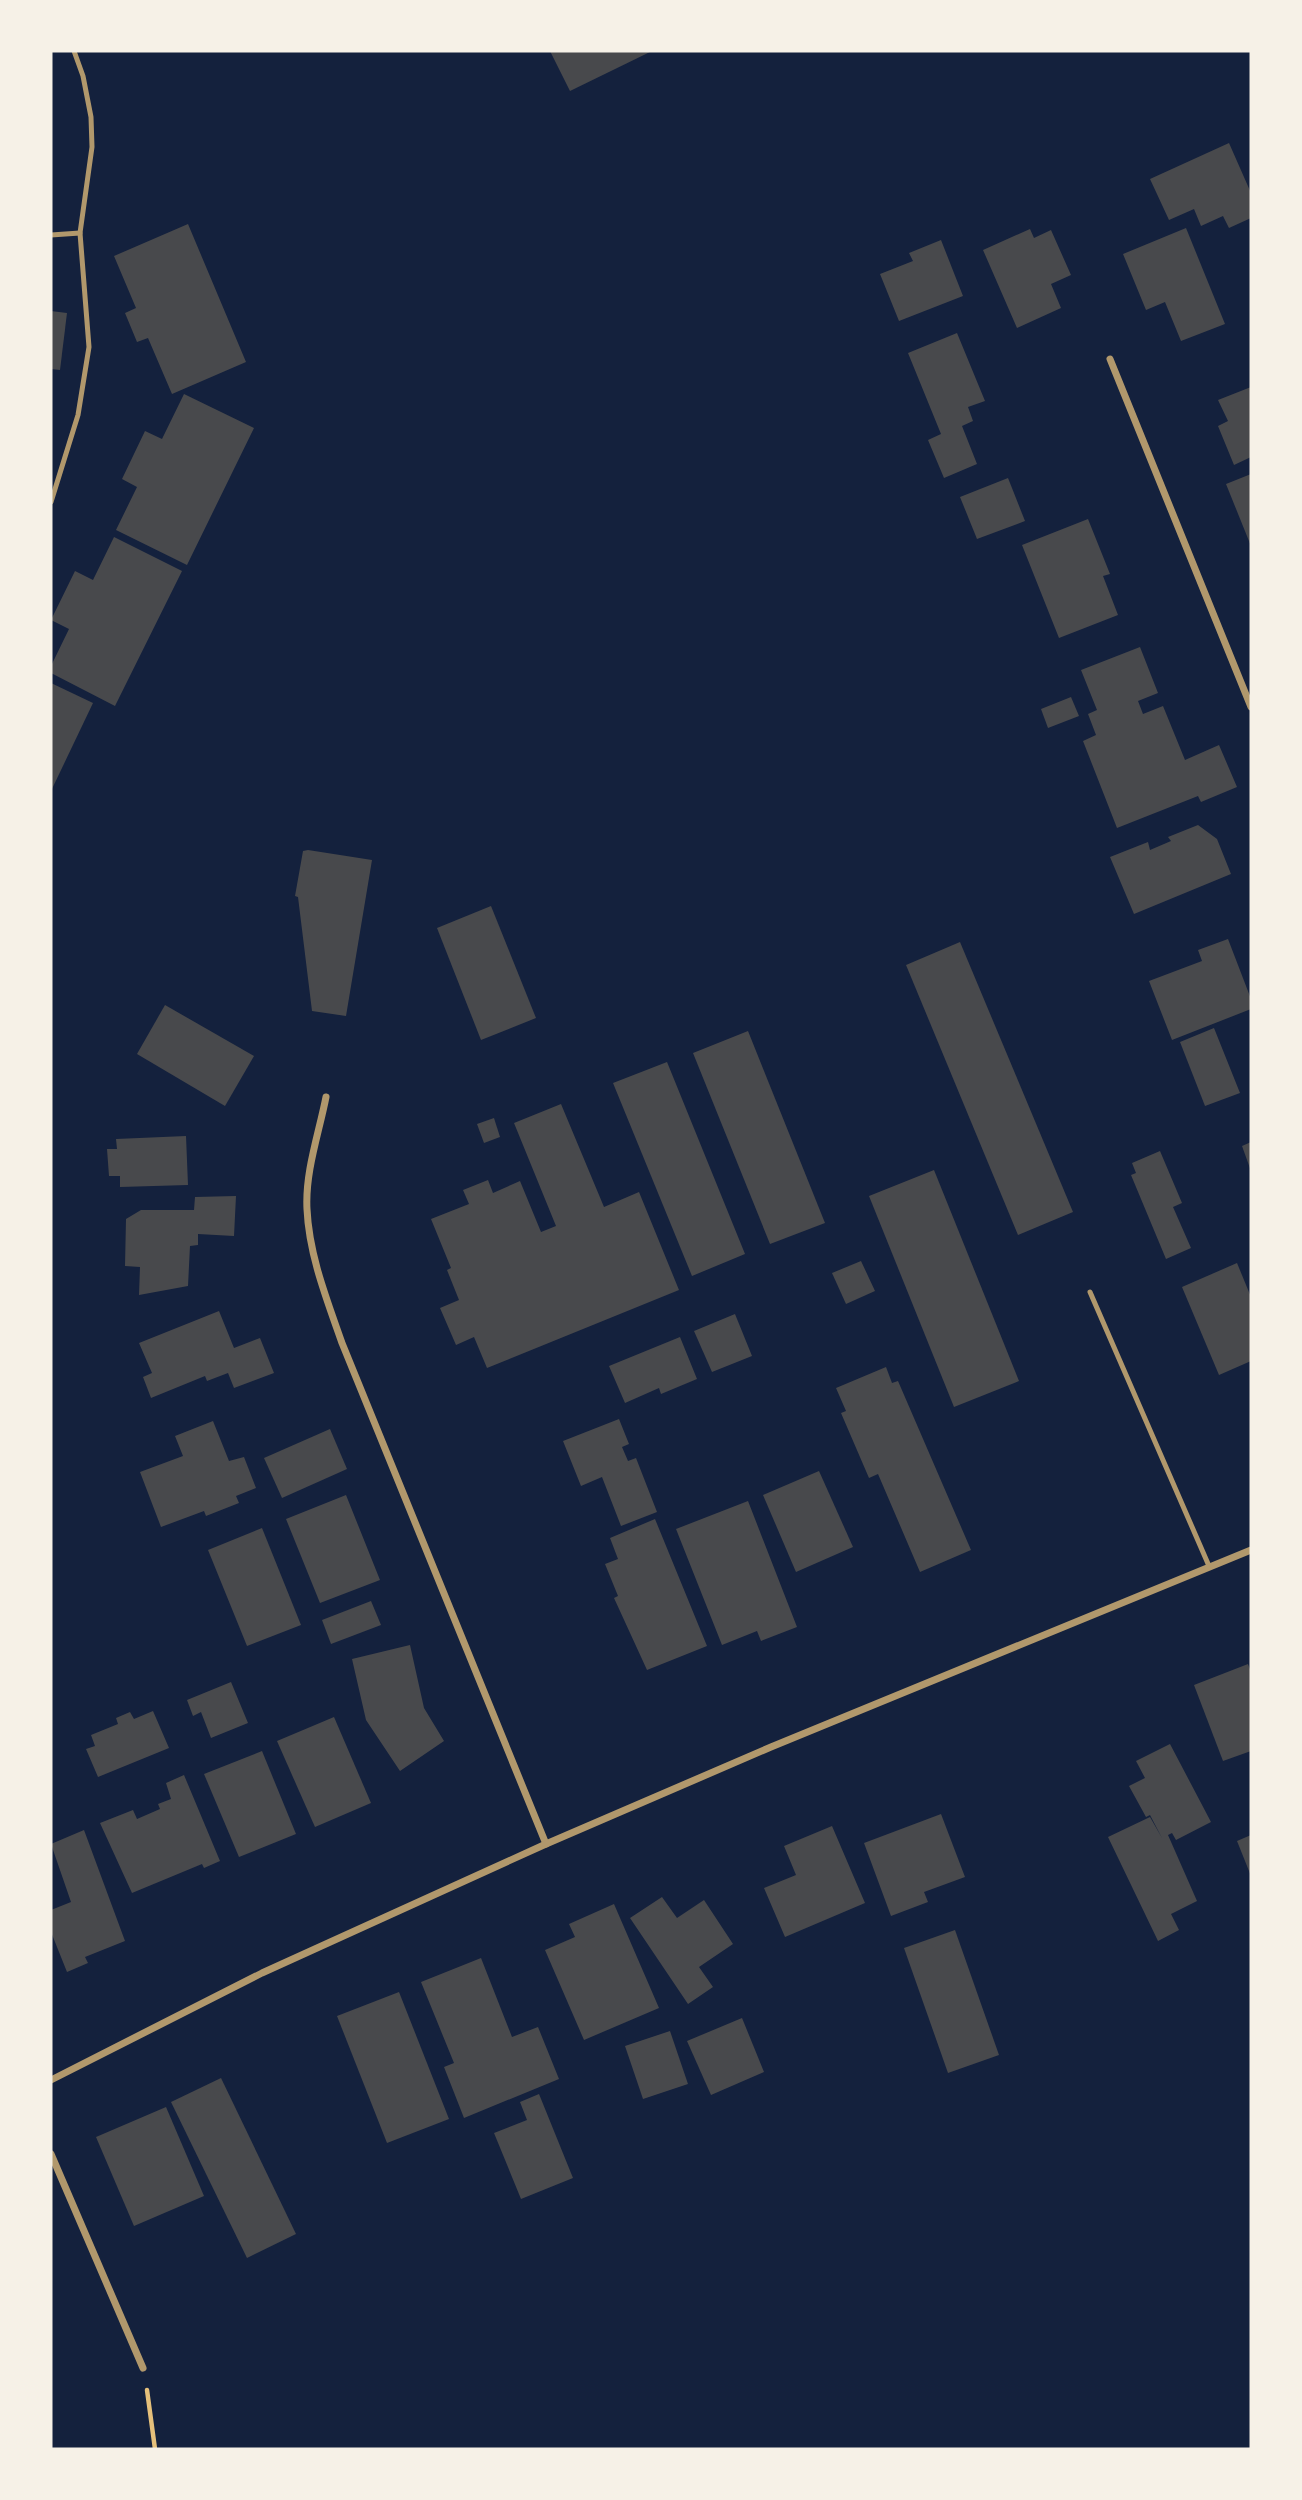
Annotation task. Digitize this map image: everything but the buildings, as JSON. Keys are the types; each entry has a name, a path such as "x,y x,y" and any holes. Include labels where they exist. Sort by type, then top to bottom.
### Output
{"street":[{"path":"1110,359 1251,707"},
{"path":"326,1097 311,1167 307,1207 311,1244 324,1291 342,1343 546,1844"},
{"path":"51,2080 262,1973 546,1844 771,1746 1251,1550"},
{"path":"51,2154 144,2368"}],"lane":[{"path":"51,502 78,415 89,347 80,233 92,148 91,117 83,76 74,51"},
{"path":"51,236 80,233"},
{"path":"1090,1292 1209,1566"}],"path":[{"path":"144,2368 155,2449"}]}
